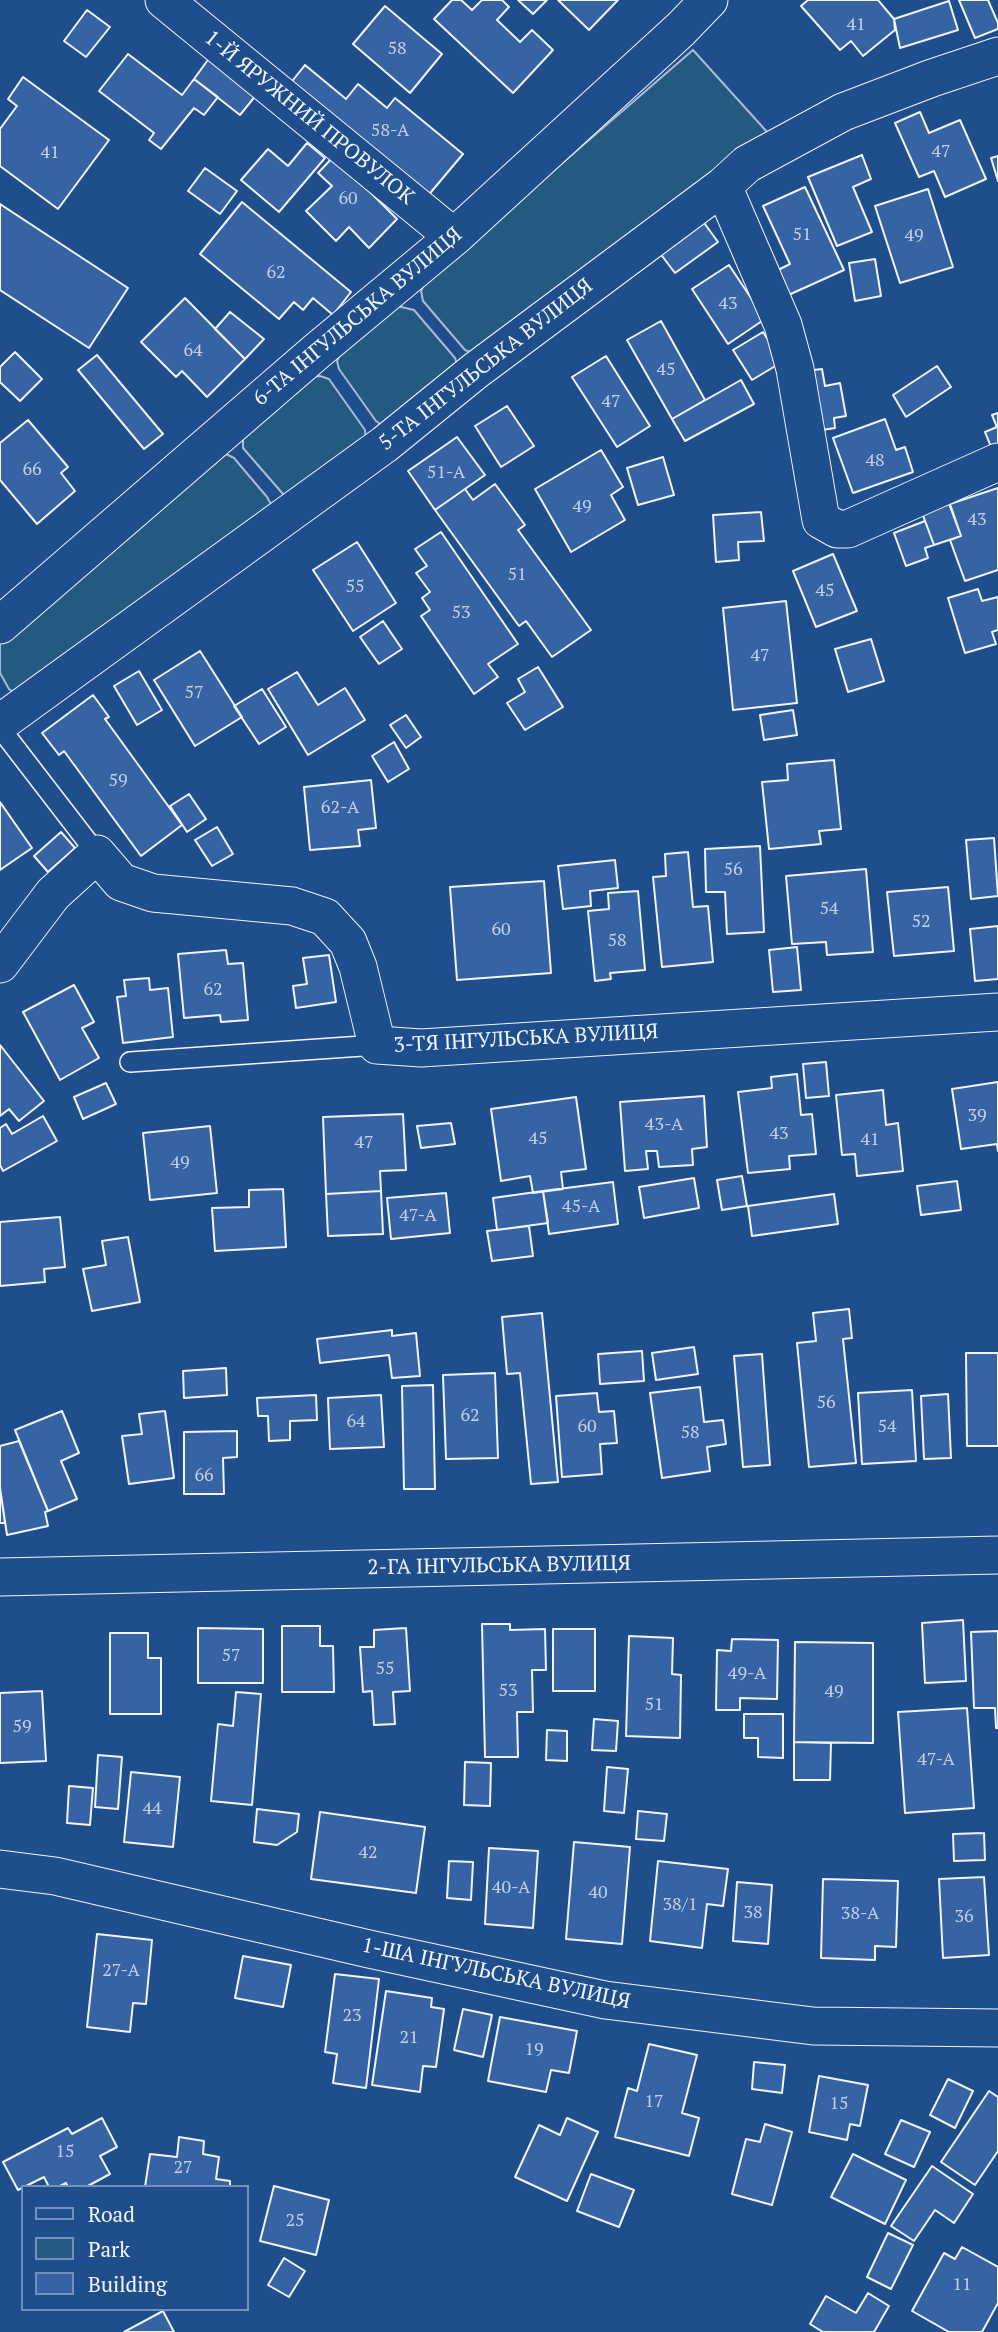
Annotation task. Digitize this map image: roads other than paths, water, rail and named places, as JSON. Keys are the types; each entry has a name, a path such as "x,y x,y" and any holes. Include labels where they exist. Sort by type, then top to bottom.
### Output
{"street":[{"name":"1-Й ЯРУЖНИЙ ПРОВУЛОК","path":"164,0 454,237"},
{"name":"6-ТА ІНГУЛЬСЬКА ВУЛИЦЯ","path":"0,625 306,360 454,237 681,29 709,0"},
{"name":"5-ТА ІНГУЛЬСЬКА ВУЛИЦЯ","path":"0,723 385,444 475,371 723,186 747,164 843,112 932,78 998,57"},
{"path":"723,186 783,325 795,369 821,520 837,529 848,529 998,462"},
{"path":"0,964 53,894 97,854"},
{"name":"3-ТЯ ІНГУЛЬСЬКА ВУЛИЦЯ","path":"97,854 121,882 152,893 292,906 325,917 348,942 358,967 377,1045 435,1047 998,1012"},
{"name":"2-ГА ІНГУЛЬСЬКА ВУЛИЦЯ","path":"0,1577 998,1555"},
{"name":"1-ША ІНГУЛЬСЬКА ВУЛИЦЯ","path":"0,1869 55,1876 369,1949 605,2000 813,2026 998,2028"}],"lane":[{"path":"0,728 97,854"},
{"path":"130,1062 377,1045"}]}
